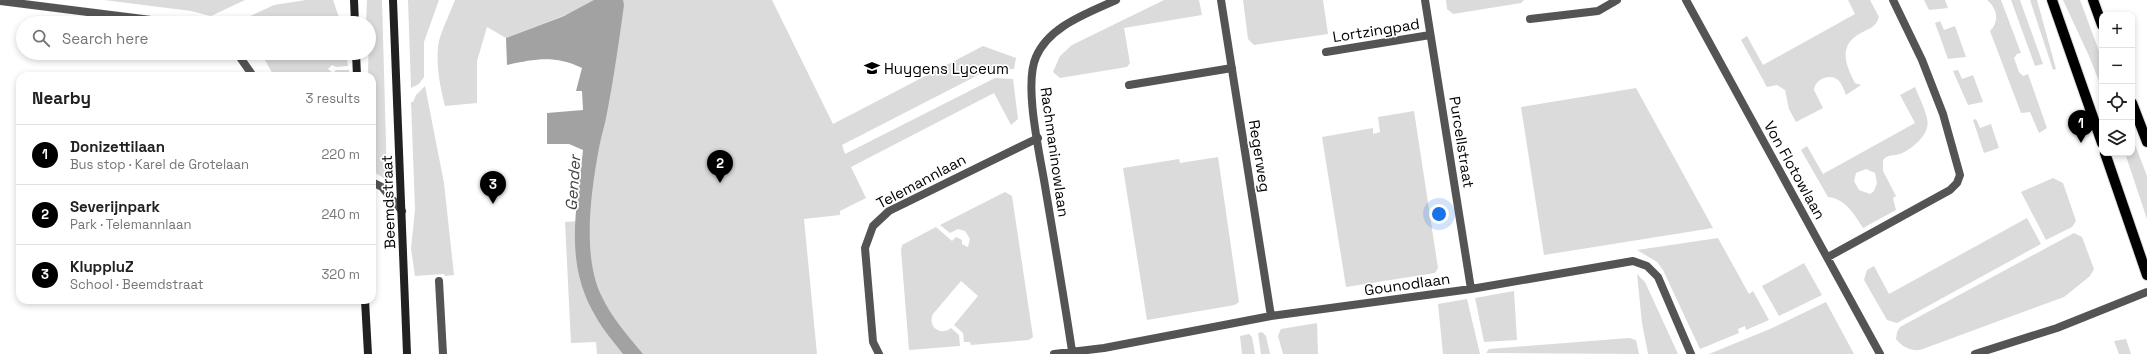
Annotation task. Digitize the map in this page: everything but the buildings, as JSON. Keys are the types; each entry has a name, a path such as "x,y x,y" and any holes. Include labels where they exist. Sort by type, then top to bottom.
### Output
{"main road":[{"path":"354,0 355,16"},
{"name":"Beemdstraat","path":"393,0 407,354"},
{"path":"2052,0 2099,134"},
{"path":"2093,0 2099,17"},
{"path":"356,60 357,72"},
{"path":"2135,111 2147,142"},
{"path":"2107,156 2147,275"},
{"path":"366,304 368,354"}],"street":[{"name":"Rachmaninowlaan","path":"1072,351 1038,138 1031,78 1036,56 1051,35 1071,22 1116,0"},
{"name":"Regerweg","path":"1221,0 1271,316"},
{"name":"Purcellstraat","path":"1425,0 1471,289"},
{"path":"1530,19 1598,11 1617,0"},
{"name":"Von Flotowlaan","path":"1686,0 1880,354"},
{"path":"1828,257 1950,190 1957,183 1960,175 1943,114 1922,60 1893,0"},
{"path":"0,1 119,16"},
{"name":"Lortzingpad","path":"1326,52 1430,35"},
{"path":"242,60 250,72"},
{"path":"1129,85 1232,68"},
{"name":"Telemannlaan","path":"879,354 873,342 865,248 873,226 890,211 1038,138"},
{"path":"376,184 382,187 402,211"},
{"name":"Gounodlaan","path":"1072,351 1104,348 1271,316 1471,289 1633,261 1648,266 1658,277 1691,354"},
{"path":"439,281 443,354"},
{"path":"1975,354 2057,328 2147,292"},
{"path":"1054,354 1072,351"}],"shaded area":[{"path":"104,0 245,0 211,16 191,11"},
{"path":"306,0 333,0 339,16 250,16 274,5"},
{"path":"367,0 382,0 387,180 376,173 376,72 368,72 368,60 376,60 376,16 366,16"},
{"path":"408,0 439,0 424,42 424,77 419,84 411,88"},
{"path":"455,0 772,0 833,124 983,46 1016,58 1014,69 988,70 842,145 845,154 995,78 1013,79 1018,119 1011,125 994,93 851,167 866,198 840,211 840,215 804,219 817,354 597,354 596,342 571,343 565,222 578,221 588,98 578,10 506,38 487,27 477,61 477,103 445,106 441,91 438,49 439,41"},
{"path":"594,0 623,0 624,5 612,86 593,183 590,223 592,261 595,279 605,303 620,326 643,354 623,354 596,317 579,276 575,235 583,150 569,144 547,144 547,113 583,110 582,91 576,91 582,68 563,61 545,59 507,65 506,38 564,16"},
{"path":"1164,0 1199,0 1202,15 1124,28 1130,63 1127,67 1060,78 1053,72 1060,56 1072,45"},
{"path":"1243,0 1323,0 1328,34 1254,45 1248,39"},
{"path":"1446,0 1524,0 1521,3 1453,14 1447,9"},
{"path":"1848,0 1870,0 1879,17 1874,25 1854,38 1846,49 1846,62 1848,69 1855,83 1861,85 1846,95 1841,83 1838,80 1831,77 1823,78 1817,83 1814,90 1823,108 1796,122 1789,109 1785,90 1777,85 1767,87 1741,40 1747,36 1763,65 1855,14"},
{"path":"1924,0 1945,0 1948,8 1929,10"},
{"path":"1987,0 2001,0 2021,53 2017,54 2014,58 2019,72 2023,76 2028,74 2047,128 2039,133 2030,112 2021,113 1990,31 1995,23 1996,15 1993,7"},
{"path":"2011,0 2020,0 2043,64 2035,66"},
{"path":"2030,0 2037,0 2056,69 2053,70"},
{"path":"2063,0 2080,0 2099,51 2099,81"},
{"path":"1940,21 1944,30 1955,26 1966,57 1948,59 1935,23"},
{"path":"265,60 347,60 348,66 336,67 332,65 328,69 332,72 272,72"},
{"path":"336,70 349,70 349,72 334,72"},
{"path":"1958,70 1962,79 1973,75 1983,102 1968,105 1953,71"},
{"path":"425,86 444,183 454,275 445,276 444,274 415,276 411,249 415,209 411,102 413,102 416,95"},
{"path":"1915,87 1926,115 1926,130 1920,140 1910,149 1900,154 1887,157 1883,160 1883,171 1896,196 1893,198 1896,210 1863,228 1845,204 1834,198 1828,197 1801,150 1807,146 1823,174 1915,123 1900,95","holes":["1866,169 1875,173 1877,183 1874,191 1870,194 1859,190 1854,181 1856,173"]},
{"path":"1636,88 1713,228 1544,255 1521,107"},
{"path":"1414,111 1438,268 1435,273 1346,287 1322,137 1373,128 1373,134 1380,132 1378,117"},
{"path":"1976,119 1980,128 1991,124 1999,148 1984,153 1973,120"},
{"path":"2135,145 2147,176 2147,219 2126,156 2135,156"},
{"path":"1218,157 1239,302 1235,305 1147,320 1123,168 1179,159 1180,163"},
{"path":"2053,178 2063,183 2076,221 2072,227 2046,240 2021,192"},
{"path":"1005,192 1012,196 1033,337 1029,340 971,345 970,342 964,342 963,333 954,325 978,296 961,281 933,314 932,318 933,326 939,331 951,328 959,335 960,346 909,350 901,250 902,245 936,227 952,241 956,237 962,240 962,244 968,247 970,239 965,231 958,229 950,233 940,225"},
{"path":"2027,218 2041,244 1897,323 1887,320 1864,280 1867,270 1874,266 1889,294"},
{"path":"2074,233 2082,237 2094,269 2090,276 2064,297 1920,350 1907,348 1896,339 1897,332 1900,327"},
{"path":"1718,238 1749,294 1753,291 1769,320 1746,330 1745,326 1738,329 1739,333 1700,349 1663,270 1657,262 1637,250"},
{"path":"1804,263 1822,295 1779,316 1762,286"},
{"path":"1637,274 1645,282 1678,354 1648,354 1642,323"},
{"path":"1514,291 1517,340 1484,342 1475,298"},
{"path":"1467,299 1480,354 1443,354 1438,304"},
{"path":"1826,302 1854,354 1709,354 1770,329"},
{"path":"1317,323 1318,354 1283,354 1278,336 1281,329"},
{"path":"1262,332 1266,336 1270,354 1261,354 1258,333"},
{"path":"1249,334 1252,337 1255,354 1242,354 1240,336"},
{"path":"1629,338 1636,340 1639,354 1486,353 1489,349"},
{"path":"2126,339 2131,354 2119,354 2114,341"}],"place":[{"name":"Huygens Lyceum","path":"872,68"},
{"name":"Donizettilaan","path":"2081,143"},
{"name":"Severijnpark","path":"720,183"},
{"name":"KluppluZ","path":"493,204"}],"water label":[{"name":"Gender","path":"573,183"}]}
